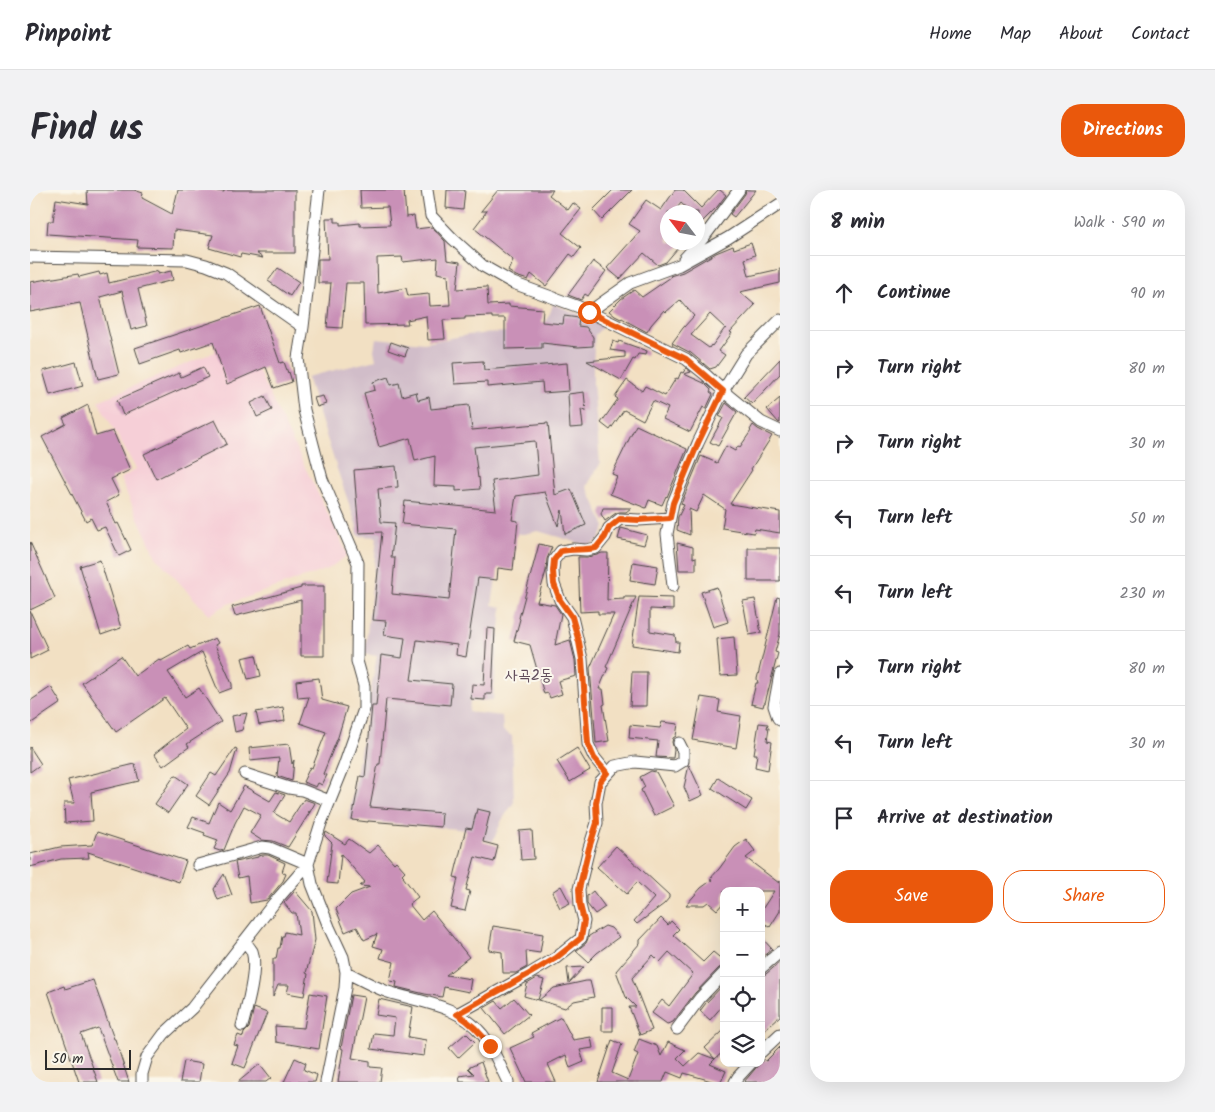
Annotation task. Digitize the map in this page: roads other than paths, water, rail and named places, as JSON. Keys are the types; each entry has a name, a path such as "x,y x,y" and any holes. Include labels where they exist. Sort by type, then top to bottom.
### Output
{"street":[{"path":"142,1082 142,1074 147,1057 164,1034 192,1008 274,903 308,864 321,823 364,709 364,686 357,661 358,562 322,479 304,410 298,358 319,190"},
{"path":"427,190 431,216 483,266 513,283 579,307 686,359 761,422 780,431"},
{"path":"678,265 704,236 739,190"},
{"path":"589,312 630,283 678,265 728,238 780,204"},
{"path":"30,257 188,260 226,273 303,327"},
{"path":"673,586 667,534 673,503 698,443 723,391 746,354 780,320"},
{"path":"607,773 594,758 588,744 582,659 572,617 560,600 554,584 554,560 561,551 596,548 605,537 609,528 620,519 670,518"},
{"path":"780,674 774,706 780,720"},
{"path":"457,1014 556,958 581,938 584,921 579,889 597,823 596,803 600,782 615,766 635,762 675,766 683,761 683,751 679,743"},
{"path":"245,774 330,800"},
{"path":"198,865 262,846 308,864"},
{"path":"308,864 312,884 329,927 344,957 346,972 345,988 326,1082"},
{"path":"242,1026 251,991 253,965 252,950 244,942"},
{"path":"765,965 780,952"},
{"path":"346,972 387,991 449,1009 465,1019 481,1034 490,1046 508,1082"},
{"path":"677,1029 700,998 720,977"},
{"path":"765,1048 780,1034"},
{"path":"736,1082 747,1067"}],"district":[{"name":"사곡2동","path":"529,675"}]}
